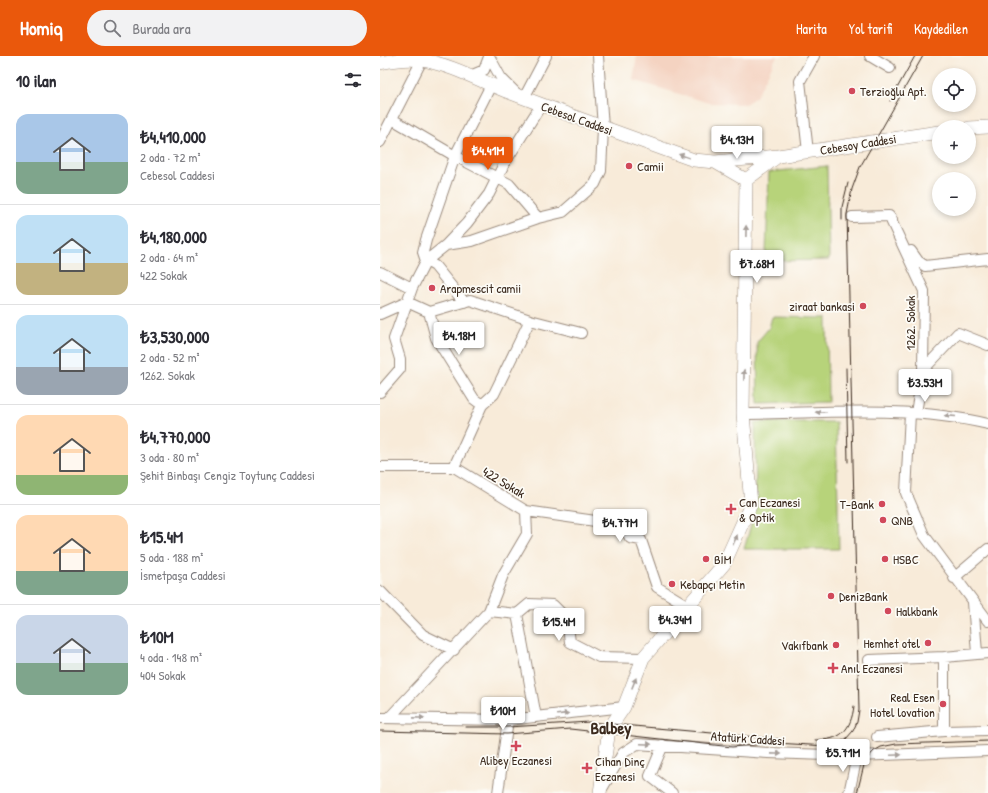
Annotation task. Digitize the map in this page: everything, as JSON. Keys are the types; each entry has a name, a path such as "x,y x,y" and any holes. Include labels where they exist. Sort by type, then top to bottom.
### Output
{"main road":[{"name":"Cebesol Caddesi","path":"380,63 400,59 422,60 449,66 541,105 694,160 715,162 778,156"},
{"path":"976,128 988,127"},
{"name":"Cebesoy Caddesi","path":"778,156 932,133"},
{"path":"746,180 778,156"},
{"path":"715,162 746,180"},
{"path":"601,791 609,729 624,707 643,658 724,564 751,504 743,414 746,180"}],"street":[{"path":"489,56 501,78 522,97 546,56"},
{"path":"470,76 484,70 489,56"},
{"path":"446,245 472,241 538,218 563,212 595,184 601,171 603,128 598,56"},
{"path":"808,152 800,81 814,56"},
{"path":"870,56 890,68"},
{"path":"380,142 422,60"},
{"path":"464,302 435,266 426,261 424,252 426,240 455,156 491,85"},
{"path":"380,392 400,369 400,359 394,339 412,288 426,261 446,245 467,223 489,194 496,179 541,105"},
{"path":"392,119 496,179 509,184 538,218"},
{"path":"852,217 889,216 918,261 925,266 988,259"},
{"name":"1262. Sokak","path":"889,216 924,291 923,370 913,413 906,492 924,534 954,578 988,621"},
{"path":"380,272 412,288"},
{"path":"380,314 407,302 429,312 470,300 530,320 581,333"},
{"path":"429,312 436,338 474,399 482,405"},
{"path":"380,467 454,467 482,405 494,394 530,320"},
{"path":"923,370 958,333 988,345"},
{"path":"743,414 860,412 913,413 960,417 988,424"},
{"name":"422 Sokak","path":"384,718 454,650 489,611 503,575 526,534 526,511 454,467"},
{"path":"526,511 623,525 630,538 641,540 657,588 688,606"},
{"path":"954,578 988,549"},
{"path":"380,591 423,635 454,650"},
{"path":"973,602 977,654"},
{"path":"489,611 517,614 529,604 553,605 567,619 570,642 599,657 643,658"},
{"path":"517,614 536,717"},
{"path":"869,660 944,657 988,653"},
{"path":"944,657 944,731"},
{"path":"384,718 508,720 624,707"},
{"path":"498,793 508,720"},
{"path":"876,737 944,731 988,730"},
{"name":"Atatürk Caddesi","path":"601,791 622,753 637,744 768,753 857,756 988,751"},
{"path":"663,745 650,776 672,793"},
{"path":"849,793 857,756"}],"shaded area":[{"path":"637,56 777,56 756,97 745,104 709,103 633,80"}],"green space":[{"path":"827,166 829,260 773,261 766,254 769,172"},
{"path":"772,317 827,318 828,402 758,404 757,342 769,328"},
{"path":"755,422 836,422 839,549 744,549 756,508"}],"tram line":[{"path":"890,101 915,56"},
{"path":"380,731 507,734 570,729 732,747 775,743 828,746 837,744 846,739 853,731 857,722 859,710 847,214 852,189 860,167 923,56"},
{"path":"842,220 842,207 848,183"},
{"path":"846,368 848,462"},
{"path":"815,740 831,739 843,733 850,722 854,706"},
{"path":"466,727 508,727 589,722 779,739"},
{"path":"857,793 865,761 874,751 881,747 896,744 988,741"}],"place":[{"name":"Terzioğlu Apt.","path":"852,91"},
{"name":"Camii","path":"629,166"},
{"name":"Arapmescit camii","path":"432,288"},
{"name":"ziraat bankasi","path":"863,306"},
{"name":"T-Bank","path":"882,504"},
{"name":"Can Eczanesi & Optik","path":"731,509"},
{"name":"QNB","path":"883,520"},
{"name":"BİM","path":"706,559"},
{"name":"HSBC","path":"885,559"},
{"name":"Kebapçı Metin","path":"672,584"},
{"name":"DenizBank","path":"831,596"},
{"name":"Halkbank","path":"888,611"},
{"name":"Hemhet otel","path":"928,643"},
{"name":"Vakıfbank","path":"836,645"},
{"name":"Anıl Eczanesi","path":"833,668"},
{"name":"Real Esen Hotel lovation","path":"943,704"},
{"name":"Alibey Eczanesi","path":"516,746"},
{"name":"Cihan Dinç Eczanesi","path":"587,768"}],"district":[{"name":"Balbey","path":"611,727"}]}
